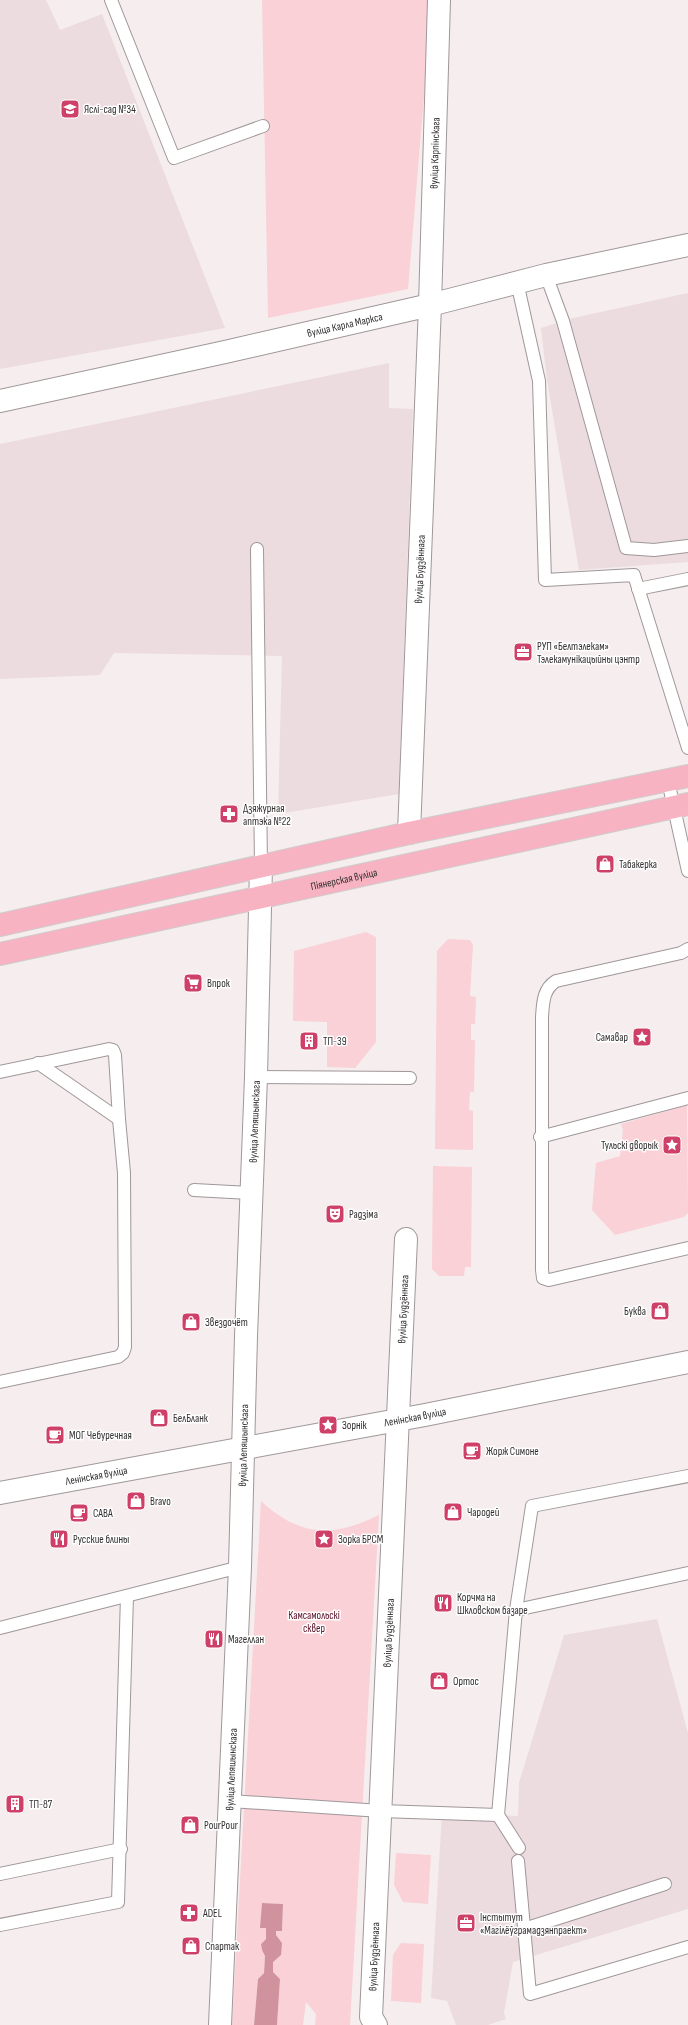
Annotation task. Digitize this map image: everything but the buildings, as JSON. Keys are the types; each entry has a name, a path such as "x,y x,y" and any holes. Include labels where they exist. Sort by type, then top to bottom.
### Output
{"main road":[{"path":"0,925 409,833 678,778"},
{"name":"Піянерская вуліца","path":"0,954 681,806"}],"street":[{"name":"вуліца Карпінскага","path":"430,305 439,0"},
{"name":"вуліца Карла Маркса","path":"0,401 430,305 546,275 688,245"},
{"name":"вуліца Будзённага","path":"409,833 430,305"},
{"name":"вуліца Лепяшынскага","path":"216,2024 230,1801 240,1567 242,1449 250,1193 256,1077 259,897 261,866"},
{"name":"вуліца Будзённага","path":"372,2022 406,1239"},
{"name":"Ленінская вуліца","path":"0,1493 398,1420 688,1362"}],"lane":[{"path":"111,0 174,158 263,126"},
{"path":"546,275 563,321 626,548 654,550 688,546"},
{"path":"517,282 539,381 545,580 634,575 688,748"},
{"path":"257,549 261,866"},
{"path":"638,589 688,579"},
{"path":"678,778 688,871"},
{"path":"688,949 681,953 556,981 549,985 546,991 542,1017 540,1136 543,1278 549,1280 688,1248"},
{"path":"0,1072 38,1063 113,1050 115,1056 125,1185 125,1347 123,1353 118,1357 0,1382"},
{"path":"38,1063 119,1119"},
{"path":"256,1077 410,1078"},
{"path":"540,1136 688,1098"},
{"path":"194,1190 250,1193"},
{"path":"519,1848 498,1815 516,1610 532,1506 688,1476"},
{"path":"0,1628 240,1567"},
{"path":"516,1610 688,1573"},
{"path":"0,1925 118,1902 121,1849 127,1596"},
{"path":"230,1801 381,1811 498,1815"},
{"path":"0,1874 121,1849"},
{"path":"518,1861 530,1994 688,1948"},
{"path":"524,1929 665,1884"}],"shaded area":[{"name":"Яслі-сад №34","path":"0,0 46,0 60,30 102,14 225,328 0,369"},
{"path":"688,293 688,562 579,570 547,380 541,328 573,318"},
{"path":"389,363 389,408 413,409 399,794 278,814 282,656 114,653 100,675 0,679 0,444"},
{"path":"657,1619 688,1733 688,1909 513,1962 504,2013 506,2019 488,2025 456,2025 447,2001 431,1998 442,1813 518,1816 519,1783 564,1635"},
{"path":"262,1903 283,1904 282,1931 276,1931 276,1935 282,1943 281,1955 273,1962 273,1972 280,1979 277,2025 254,2025 258,1979 264,1973 265,1956 261,1944 266,1939 266,1928 260,1928"}],"green space":[{"path":"262,0 432,0 408,289 268,318"},
{"path":"366,932 376,937 376,1042 355,1068 327,1067 327,1022 293,1021 294,951"},
{"path":"448,939 470,940 473,945 470,996 476,997 475,1024 471,1024 471,1040 475,1040 474,1092 470,1092 469,1110 473,1111 473,1150 435,1149 437,951"},
{"path":"687,1105 688,1213 684,1217 615,1235 592,1210 596,1163 620,1156 623,1130 621,1124"},
{"path":"433,1166 472,1167 471,1267 465,1267 464,1276 439,1276 432,1269"},
{"name":"Камсамольскі сквер","path":"261,1501 289,1522 317,1530 347,1528 379,1515 350,2025 315,2025 316,2014 306,2002 303,2025 277,2025 280,1979 273,1972 273,1962 282,1943 276,1935 276,1931 282,1931 283,1904 262,1903 261,1928 266,1928 266,1939 261,1944 265,1956 264,1973 258,1979 254,2025 232,2025"},
{"path":"396,1853 431,1855 428,1904 403,1902 394,1885"},
{"path":"401,1943 424,1944 421,2003 391,2001 393,1955"}],"place":[{"name":"Яслі-сад №34","path":"70,109"},
{"name":"РУП «Белтэлекам» Тэлекамунікацыйны цэнтр","path":"523,652"},
{"name":"Дзяжурная аптэка №22","path":"229,814"},
{"name":"Табакерка","path":"605,864"},
{"name":"Впрок","path":"193,983"},
{"name":"Самавар","path":"642,1037"},
{"name":"ТП-39","path":"309,1041"},
{"name":"Тульскі дворык","path":"672,1145"},
{"name":"Радзіма","path":"335,1214"},
{"name":"Буква","path":"660,1311"},
{"name":"Звездочёт","path":"191,1322"},
{"name":"БелБланк","path":"159,1418"},
{"name":"Зорнік","path":"328,1425"},
{"name":"МОГ Чебуречная","path":"55,1435"},
{"name":"Жорж Симоне","path":"472,1451"},
{"name":"Bravo","path":"136,1501"},
{"name":"Чародей","path":"453,1512"},
{"name":"САВА","path":"79,1513"},
{"name":"Русские блины","path":"59,1539"},
{"name":"Зорка БРСМ","path":"324,1539"},
{"name":"Корчма на Шкловском базаре","path":"443,1603"},
{"name":"Магеллан","path":"214,1639"},
{"name":"Ортос","path":"439,1681"},
{"name":"ТП-87","path":"15,1804"},
{"name":"PourPour","path":"190,1825"},
{"name":"ADEL","path":"189,1913"},
{"name":"Інстытут «Магілёўграмадзянпраект»","path":"466,1923"},
{"name":"Спартак","path":"191,1946"}]}
